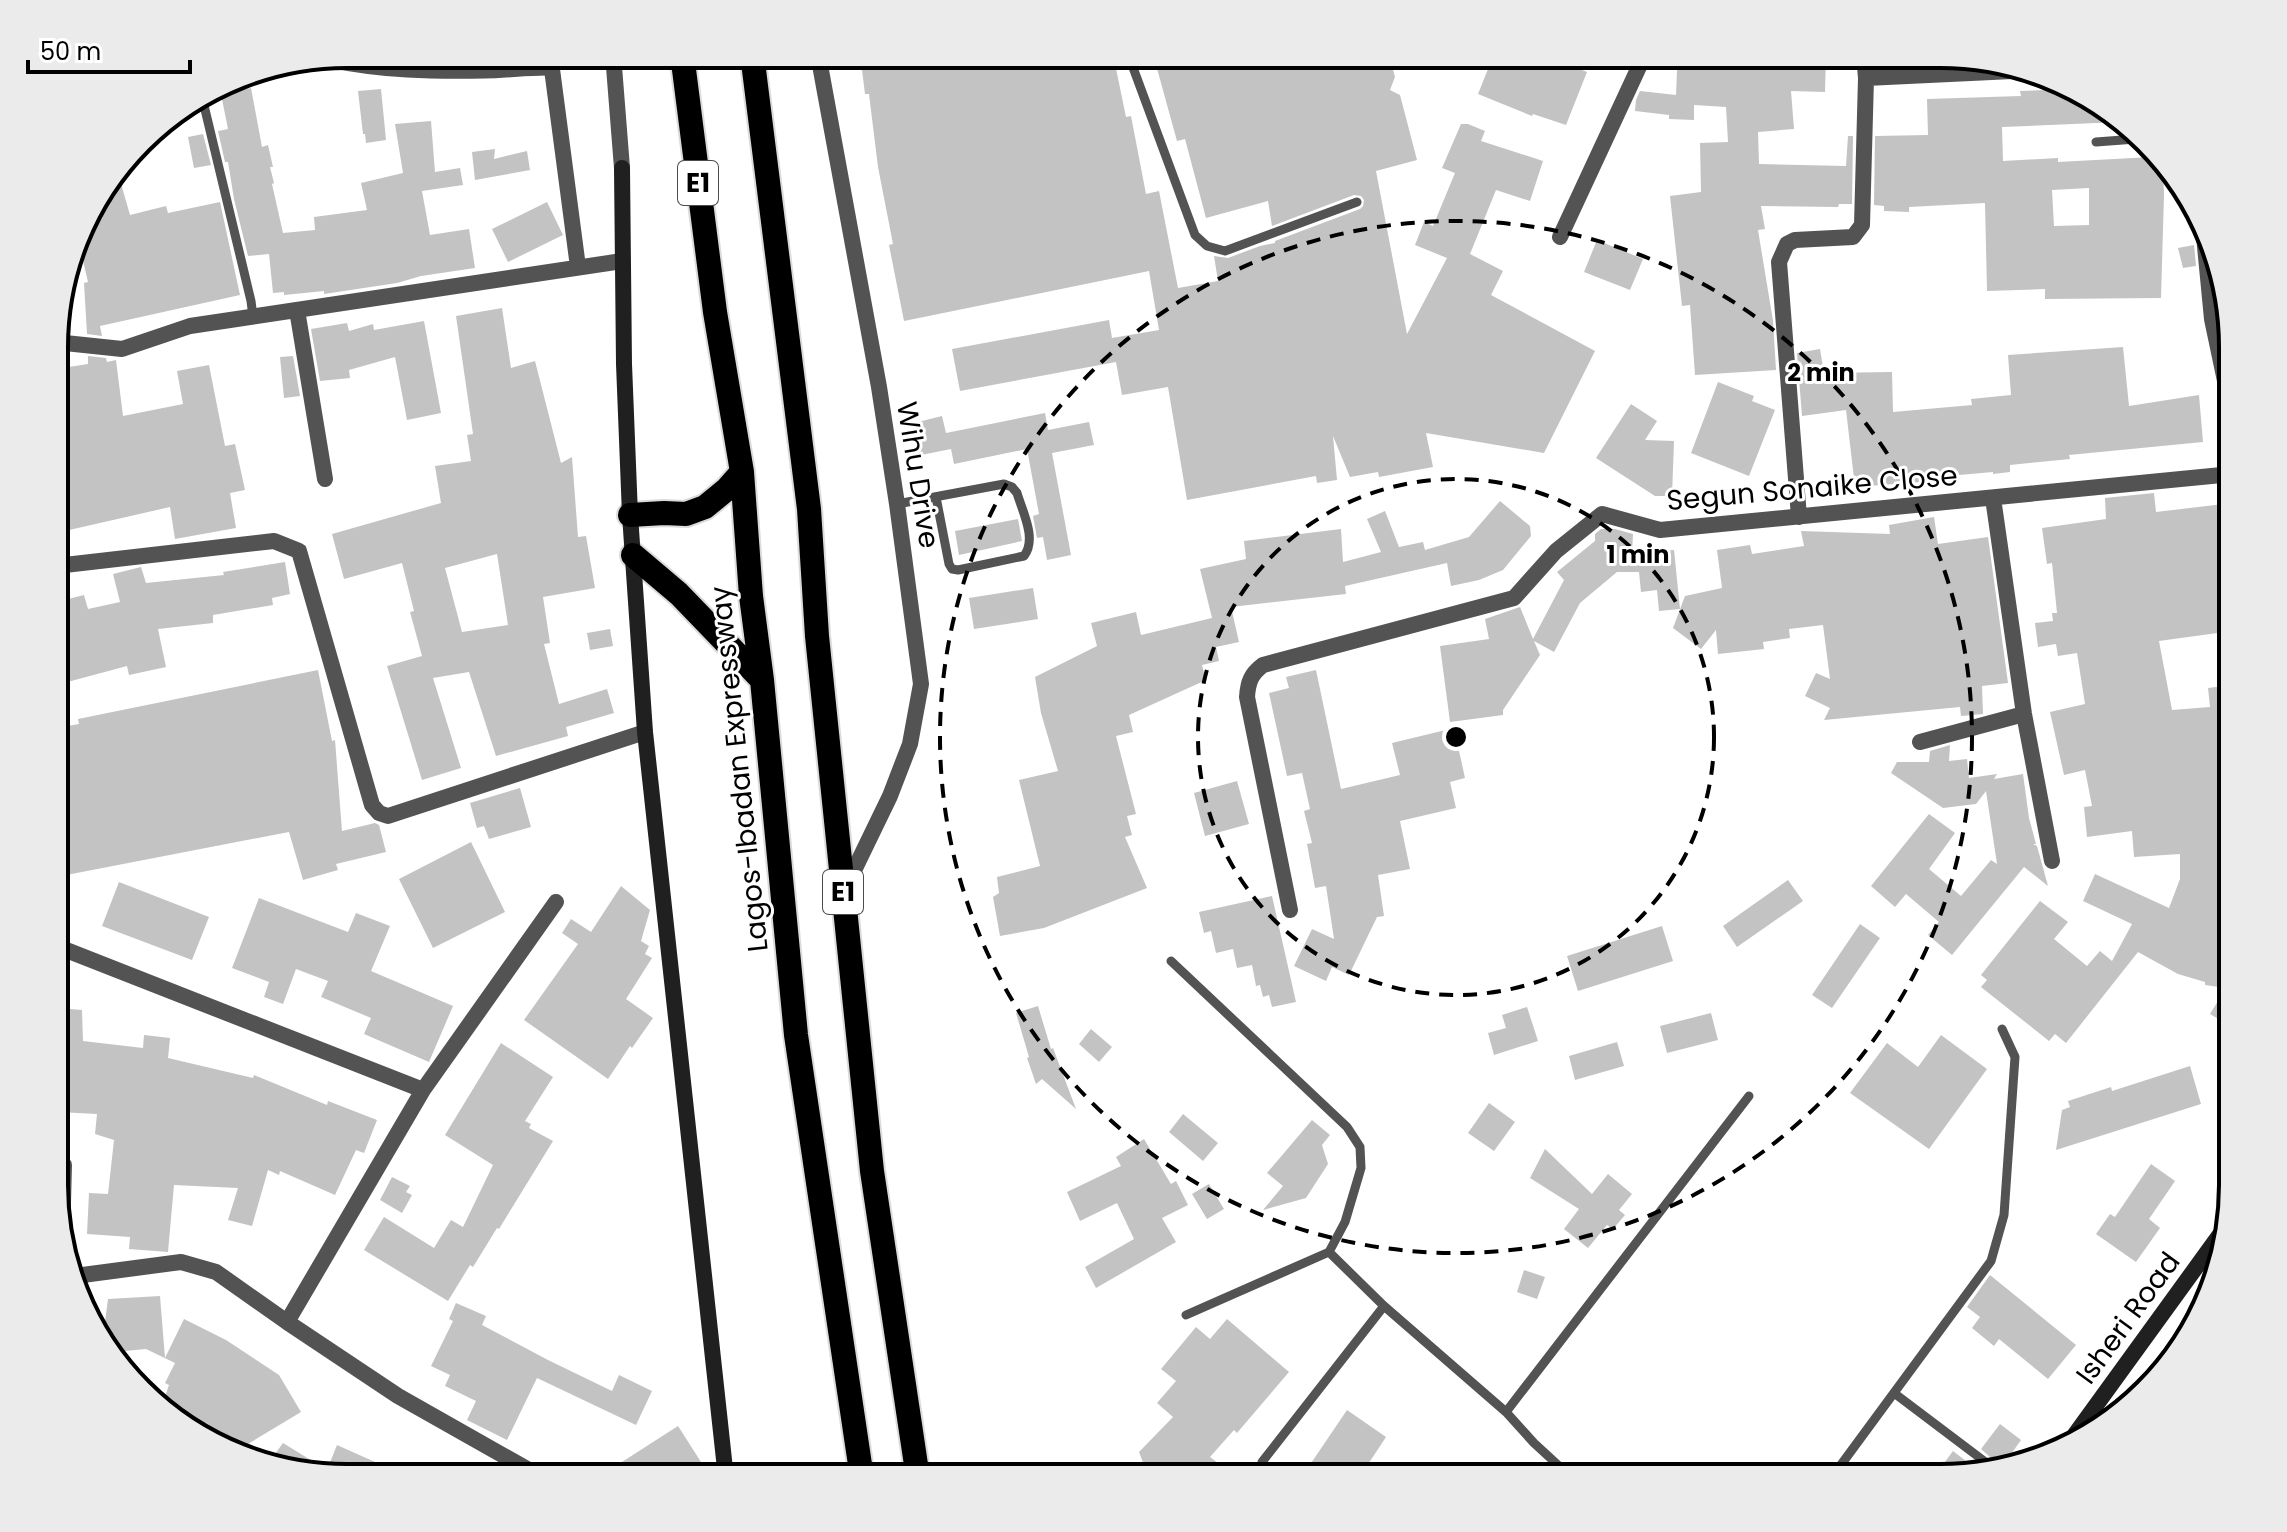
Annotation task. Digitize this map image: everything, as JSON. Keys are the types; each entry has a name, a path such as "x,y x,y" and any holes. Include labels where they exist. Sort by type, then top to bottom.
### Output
{"highway":[{"name":"Lagos-Ibadan Expressway","path":"684,69 715,312 742,472 751,596 796,1035 860,1464"},
{"name":"E1","path":"754,69 809,509 817,636 872,1171 916,1464"},
{"path":"630,515 686,514 705,507 742,472"},
{"path":"633,555 679,594 762,680"}],"main road":[{"path":"622,168 630,515 645,732 724,1464"},
{"name":"Isheri Road","path":"2104,1410 2207,1263"}],"street":[{"path":"1560,237 1638,68"},
{"path":"1799,517 1779,262 1787,244 1795,240 1853,237 1862,225 1865,68"},
{"path":"552,69 578,267"},
{"path":"614,69 622,168"},
{"name":"Wihu Drive","path":"821,69 876,373 921,684 910,744 890,796 843,892"},
{"path":"1866,78 1986,72"},
{"path":"68,343 122,349 190,326 622,261"},
{"path":"2207,268 2218,348"},
{"path":"297,310 325,479"},
{"name":"Segun Sonaike Close","path":"1290,910 1247,697 1253,672 1263,665 1514,598 1556,551 1602,514 1660,530 2218,475"},
{"path":"1993,498 2024,714 2052,861"},
{"path":"68,565 274,541 299,551 372,805 379,813 388,816 645,732"},
{"path":"1920,742 2024,714"},
{"path":"287,1322 423,1090 556,902"},
{"path":"68,951 423,1090"},
{"path":"83,1275 181,1262 216,1272 398,1396 517,1464"}],"lane":[{"path":"363,69 487,74 530,69"},
{"path":"1133,69 1195,235 1207,246 1225,251 1357,202"},
{"path":"205,108 253,317"},
{"path":"2096,142 2127,140"},
{"path":"897,504 1004,484 1017,493 1031,541 1029,550 1024,556 952,569 936,497"},
{"path":"1171,961 1347,1127 1360,1147 1361,1168 1345,1222 1329,1252 1186,1315"},
{"path":"1842,1463 1991,1261 2004,1215 2015,1057 2002,1029"},
{"path":"1506,1412 1749,1096"},
{"path":"1329,1252 1384,1306 1506,1412 1556,1463"},
{"path":"1262,1462 1384,1306"},
{"path":"1894,1393 1983,1460"}],"building":[{"path":"1157,68 1393,68 1395,77 1390,90 1400,95 1417,160 1376,171 1407,334 1447,258 1415,245 1424,222 1433,226 1455,173 1442,168 1461,124 1468,124 1485,131 1481,141 1543,161 1530,201 1496,190 1470,254 1503,271 1491,295 1595,351 1544,453 1426,433 1433,467 1379,477 1378,472 1350,477 1333,436 1337,480 1317,483 1316,476 1187,500 1168,387 1122,395 1116,362 960,391 952,349 1109,320 1112,338 1159,330 1149,271 904,321 889,245 893,244 878,167 869,94 865,94 862,69 1116,69 1126,117 1131,116 1146,194 1159,191 1178,288 1218,281 1214,256 1228,258 1275,243 1360,209 1364,200 1354,195 1272,226 1268,201 1206,218 1185,139 1177,141"},
{"path":"1488,68 1578,68 1587,72 1566,125 1532,116 1478,94"},
{"path":"1826,68 1825,92 1791,91 1794,129 1758,132 1759,164 1846,166 1848,136 1853,136 1852,204 1839,204 1838,207 1761,206 1765,229 1758,230 1773,321 1776,370 1695,375 1690,305 1682,306 1670,196 1701,192 1700,143 1728,142 1726,107 1694,105 1694,120 1669,119 1669,115 1635,111 1640,91 1676,95 1677,70"},
{"path":"251,88 262,147 268,145 273,167 270,167 272,184 283,233 315,230 314,217 367,210 361,183 403,173 395,124 431,121 435,172 460,168 463,185 422,191 430,235 469,229 475,268 324,294 324,291 284,295 284,292 273,293 269,254 248,256 228,162 225,162 218,131 228,129 222,98"},
{"path":"381,89 386,140 366,143 358,91"},
{"path":"2049,90 2105,123 2002,127 2003,161 2144,157 2161,177 2164,195 2161,298 2045,299 2045,289 1987,291 1985,203 1909,207 1909,212 1884,211 1884,206 1874,205 1875,136 1928,135 1927,99 2021,96 2020,91","holes":["2089,188 2089,225 2054,226 2052,190"]},
{"path":"203,134 211,165 194,168 188,137"},
{"path":"495,149 494,159 527,151 530,170 475,180 472,152"},
{"path":"121,184 130,215 166,206 168,213 220,202 240,295 100,326 102,336 87,334 84,283 88,282 83,257 97,224"},
{"path":"547,202 563,235 508,262 492,229"},
{"path":"1597,240 1643,259 1630,290 1584,272"},
{"path":"2194,245 2196,266 2183,268 2178,248"},
{"path":"502,308 511,368 535,361 561,463 572,457 578,537 586,536 595,588 543,597 550,643 544,644 559,704 607,689 614,713 566,727 568,736 496,756 469,672 433,678 461,768 422,780 387,666 422,656 410,612 414,611 402,563 344,579 332,534 441,503 435,466 471,461 467,435 473,434 456,316","holes":["497,554 508,625 462,632 445,568"]},
{"path":"424,321 441,413 407,420 395,357 349,370 350,378 320,381 311,329 347,323 349,331 373,324 374,330"},
{"path":"2123,347 2129,406 2199,395 2203,442 2069,455 2070,459 2010,465 2010,472 1855,487 1846,410 1802,416 1797,353 1820,349 1824,373 1892,372 1893,412 1972,405 1971,399 2011,395 2008,355"},
{"path":"88,356 106,358 107,362 116,360 123,416 183,404 177,371 209,365 225,446 235,444 245,490 230,493 236,528 175,539 170,507 68,530 68,367 88,364"},
{"path":"293,356 300,396 284,398 280,357"},
{"path":"1718,382 1754,396 1752,401 1775,410 1749,476 1691,453"},
{"path":"1631,404 1657,421 1645,440 1674,441 1672,496 1655,496 1596,458"},
{"path":"1045,413 1048,430 1089,422 1094,445 1052,453 1071,555 1047,560 1043,537 1037,538 1033,516 1039,514 1027,449 954,464 951,449 921,455 914,423 942,416 946,433"},
{"path":"2154,493 2156,512 2218,505 2218,633 2159,641 2172,710 2210,707 2208,688 2218,687 2218,987 2178,974 2138,952 2066,1043 2055,1034 2049,1041 1981,987 1987,980 1981,975 2040,901 2068,922 2054,939 2087,966 2100,951 2112,961 2132,924 2083,901 2095,874 2169,908 2180,879 2180,854 2134,857 2132,831 2087,837 2084,807 2092,806 2085,770 2064,775 2050,712 2085,704 2077,653 2058,656 2056,644 2038,647 2035,623 2053,621 2052,613 2057,613 2052,563 2047,564 2042,528 2106,519 2105,498"},
{"path":"1500,501 1530,526 1531,536 1503,570 1479,580 1451,586 1447,563 1345,586 1346,594 1231,607 1239,642 1216,647 1219,661 1202,665 1206,680 1129,715 1133,732 1116,736 1136,814 1127,816 1132,835 1125,837 1147,888 1044,928 1000,936 993,897 999,893 997,877 1040,866 1019,780 1058,771 1041,713 1035,677 1097,646 1091,623 1136,612 1141,635 1212,618 1200,569 1246,559 1244,541 1341,529 1343,562 1381,552 1367,519 1385,511 1399,547 1423,542 1425,550 1469,537"},
{"path":"1934,517 1938,544 1988,537 2008,683 1982,686 1983,714 1961,716 1960,707 1824,720 1830,708 1805,696 1816,673 1830,679 1823,625 1789,629 1790,638 1763,642 1764,649 1718,654 1716,630 1701,649 1673,628 1685,596 1722,588 1717,550 1750,545 1752,554 1804,546 1801,531 1890,534 1889,525"},
{"path":"1018,519 1022,541 959,555 955,531"},
{"path":"1601,529 1633,534 1632,554 1674,550 1680,609 1659,611 1657,590 1641,592 1639,572 1617,572 1580,603 1554,652 1534,641 1540,655 1503,710 1503,715 1450,722 1440,646 1489,639 1485,619 1520,607 1533,639 1564,580 1557,572 1595,541 1595,534"},
{"path":"285,562 290,594 272,598 273,605 213,615 213,623 158,629 166,667 129,675 127,666 68,682 68,599 84,595 88,609 120,602 113,574 141,567 146,583 224,575 223,572"},
{"path":"1033,588 1038,619 974,629 969,598"},
{"path":"610,629 613,646 590,650 587,633"},
{"path":"318,670 332,741 335,740 342,831 375,823 379,825 386,852 336,864 338,870 303,880 289,832 68,875 68,726 79,724 78,719"},
{"path":"1316,670 1341,789 1400,775 1392,743 1454,728 1465,778 1450,782 1456,808 1400,821 1410,869 1378,875 1384,916 1377,917 1349,975 1332,967 1326,981 1294,966 1312,929 1334,939 1326,886 1315,888 1307,844 1312,843 1304,811 1310,809 1302,773 1287,776 1269,693 1289,688 1286,677"},
{"path":"1950,745 1949,761 1967,759 1969,778 1997,774 1994,779 2023,774 2036,844 2033,844 2037,846 2048,886 2024,867 1952,955 1928,935 1939,922 1906,894 1895,907 1871,886 1929,814 1955,833 1929,869 1961,896 1991,860 1997,864 1986,791 1976,804 1943,808 1891,773 1897,762 1929,762 1930,751"},
{"path":"1237,781 1249,824 1205,836 1194,793"},
{"path":"520,788 531,827 489,839 484,826 477,828 470,803"},
{"path":"471,842 505,912 433,948 399,879"},
{"path":"1788,880 1803,901 1737,947 1723,926"},
{"path":"119,882 209,917 192,960 102,926"},
{"path":"621,886 650,910 641,941 649,946 645,954 652,958 626,999 653,1018 608,1079 524,1020 578,944 562,933 571,919 591,932"},
{"path":"1272,896 1296,1002 1272,1007 1269,995 1263,997 1260,985 1256,986 1252,965 1237,968 1233,949 1216,953 1211,931 1204,933 1199,912"},
{"path":"259,898 348,932 356,913 390,926 371,971 453,1006 429,1062 364,1034 371,1018 321,997 328,981 296,969 283,1004 264,997 269,982 232,968"},
{"path":"1860,924 1880,938 1832,1008 1812,995"},
{"path":"1662,926 1673,961 1578,991 1567,956"},
{"path":"2218,1001 2218,1019 2210,1014"},
{"path":"1038,1006 1051,1049 1076,1109 1042,1079 1036,1084 1016,1013"},
{"path":"1527,1007 1538,1041 1494,1055 1488,1033 1506,1028 1502,1015"},
{"path":"68,1009 82,1010 83,1041 143,1048 144,1035 170,1038 168,1058 253,1078 254,1075 327,1105 328,1101 377,1120 364,1153 356,1150 335,1195 280,1171 279,1175 268,1170 252,1226 228,1220 238,1188 174,1185 168,1252 129,1249 130,1237 87,1234 89,1193 108,1194 114,1140 95,1134 97,1114 68,1113"},
{"path":"1711,1013 1718,1040 1667,1053 1660,1026"},
{"path":"1091,1029 1112,1047 1099,1062 1079,1044"},
{"path":"1941,1035 1987,1069 1929,1149 1850,1093 1887,1043 1918,1067"},
{"path":"1617,1042 1624,1066 1575,1080 1569,1056"},
{"path":"501,1043 553,1077 525,1121 531,1124 529,1128 553,1141 499,1229 473,1267 470,1265 448,1301 364,1250 384,1217 434,1248 451,1220 463,1227 493,1165 445,1135"},
{"path":"2190,1066 2201,1104 2056,1150 2062,1110 2070,1107 2068,1101 2111,1087 2112,1091"},
{"path":"1489,1103 1515,1122 1494,1151 1468,1133"},
{"path":"1183,1114 1218,1143 1203,1161 1169,1132"},
{"path":"1312,1120 1330,1135 1322,1145 1328,1164 1306,1198 1263,1210 1283,1186 1267,1173"},
{"path":"1144,1139 1171,1184 1176,1181 1188,1205 1162,1218 1176,1242 1096,1288 1085,1267 1134,1239 1117,1203 1080,1221 1067,1192 1121,1166 1116,1157"},
{"path":"1545,1149 1592,1194 1608,1174 1632,1194 1619,1210 1625,1215 1613,1229 1607,1225 1588,1248 1564,1229 1579,1209 1530,1178"},
{"path":"2151,1164 2175,1181 2149,1219 2160,1228 2136,1262 2096,1234 2110,1214 2115,1217"},
{"path":"392,1177 410,1186 406,1192 412,1195 402,1213 380,1200"},
{"path":"1209,1184 1224,1209 1207,1219 1192,1194"},
{"path":"1524,1270 1545,1277 1537,1299 1517,1292"},
{"path":"1990,1275 2076,1345 2048,1379 1999,1339 1994,1346 1972,1328 1980,1317 1967,1307"},
{"path":"160,1296 165,1358 184,1319 226,1340 279,1375 301,1412 247,1445 192,1417 165,1396 169,1385 165,1383 175,1363 146,1349 123,1351 105,1322 108,1299"},
{"path":"456,1303 486,1316 482,1325 612,1391 619,1375 652,1391 636,1425 537,1378 507,1440 467,1420 476,1401 445,1386 450,1375 431,1366 453,1321 449,1319"},
{"path":"1227,1319 1289,1372 1237,1433 1234,1430 1210,1457 1219,1463 1143,1464 1139,1452 1173,1417 1157,1403 1176,1381 1161,1369 1196,1327 1210,1339"},
{"path":"1347,1410 1386,1437 1369,1463 1311,1463"},
{"path":"2000,1424 2021,1440 2011,1454 1994,1459 1981,1449"},
{"path":"678,1426 701,1462 698,1464 619,1464"},
{"path":"283,1443 314,1462 311,1462 275,1454"},
{"path":"337,1445 379,1464 330,1463"},
{"path":"1953,1451 1967,1462 1958,1463 1944,1463"}]}
